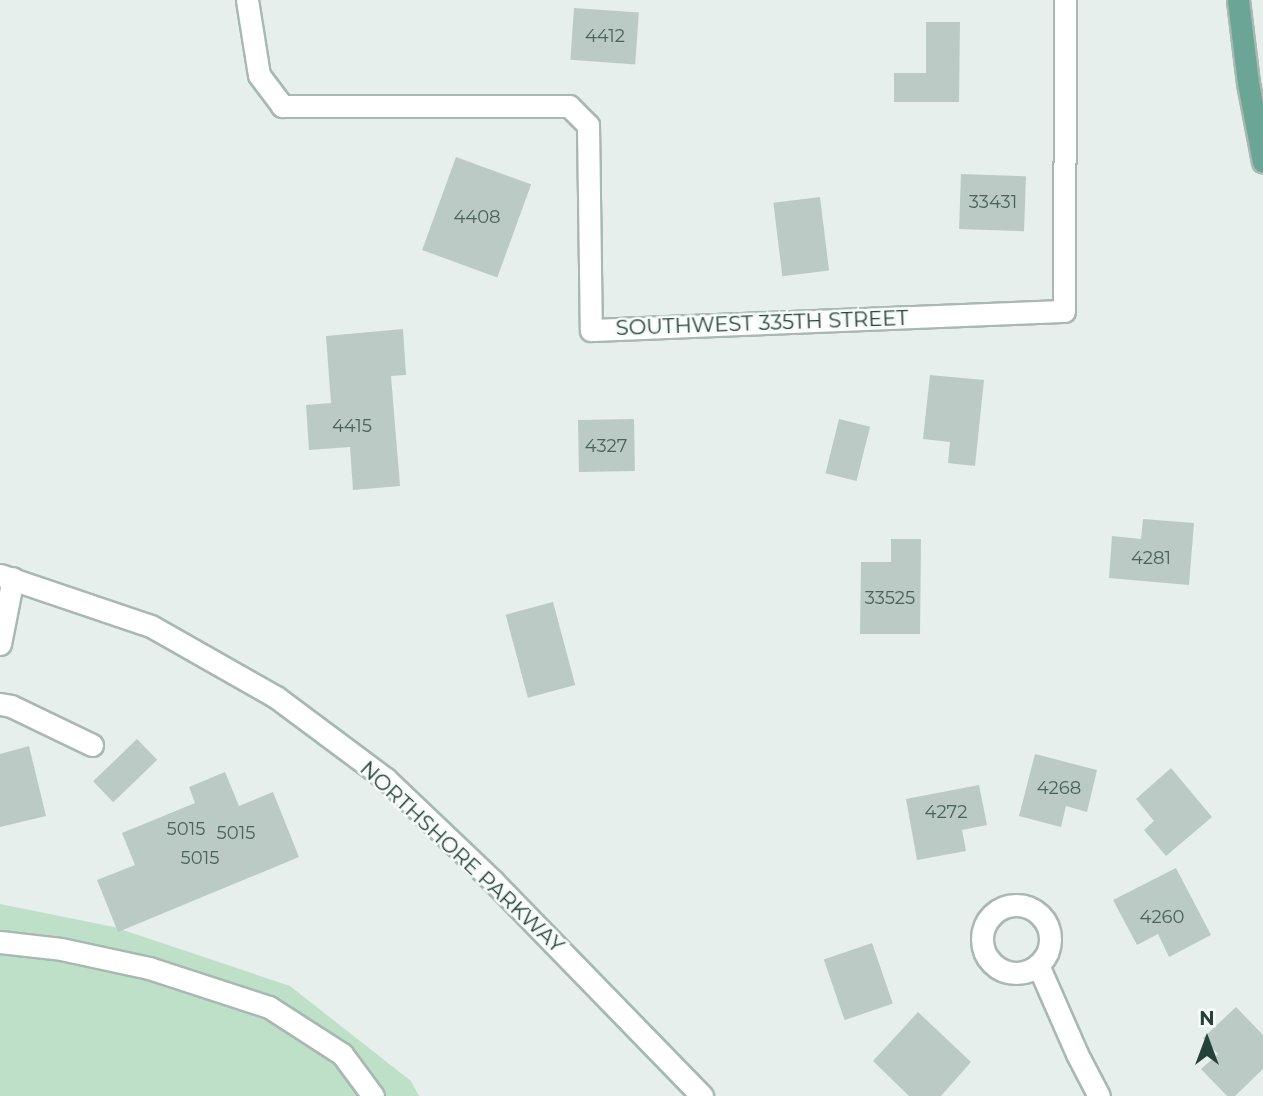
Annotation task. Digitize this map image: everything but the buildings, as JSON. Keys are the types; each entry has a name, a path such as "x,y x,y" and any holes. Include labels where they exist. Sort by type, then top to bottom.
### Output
{"main road":[{"path":"1238,0 1248,83 1263,162"}],"street":[{"name":"SOUTHWEST 335TH STREET","path":"247,0 259,75 282,106 569,106 588,125 591,330 1064,311 1065,0"},
{"path":"0,645 7,577"},
{"name":"NORTHSHORE PARKWAY","path":"7,577 151,626 276,697 375,771 493,881 702,1096"},
{"path":"0,704 11,706 92,746"},
{"path":"0,942 61,949 149,968 269,1007 342,1054 373,1096"},
{"path":"1038,965 1077,1054 1099,1096"}],"green space":[{"path":"0,904 114,927 290,986 411,1081 419,1096 0,1096"}]}
